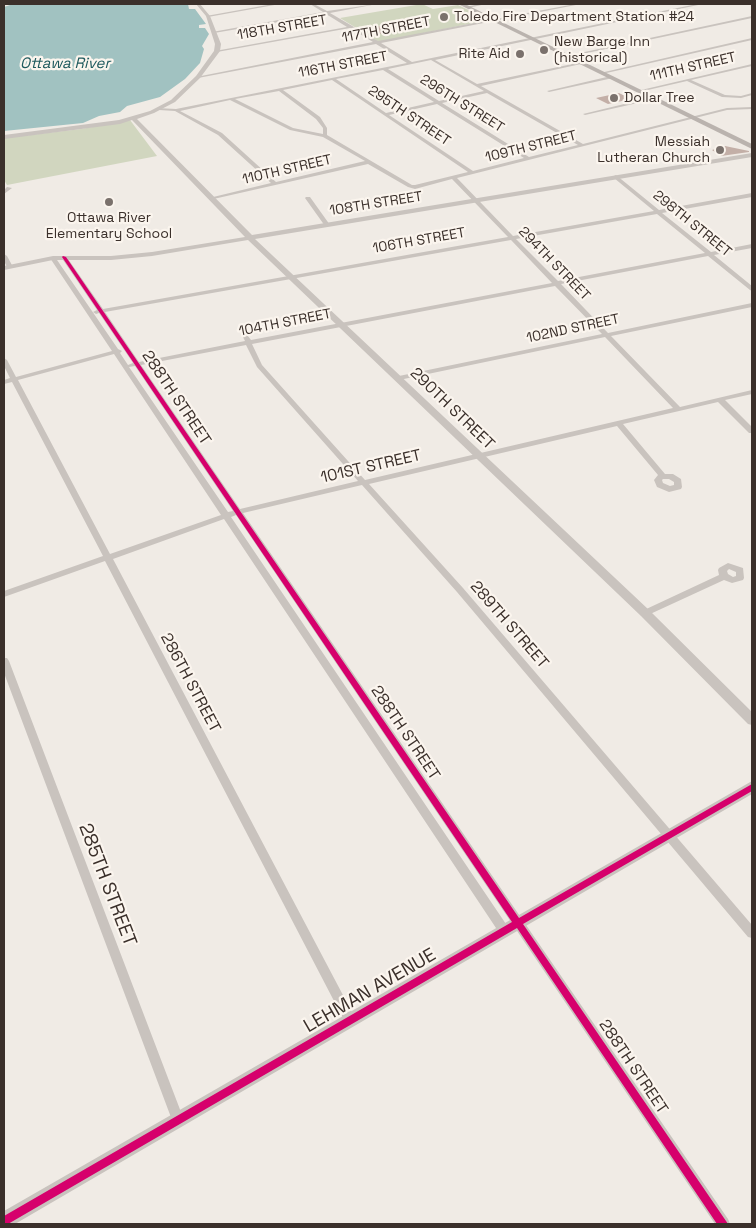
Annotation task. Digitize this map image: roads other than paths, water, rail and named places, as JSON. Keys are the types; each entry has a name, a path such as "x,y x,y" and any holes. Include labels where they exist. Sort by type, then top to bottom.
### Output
{"main road":[{"path":"462,4 752,147"}],"street":[{"path":"4,137 86,127 133,118 159,109 178,97 198,77 217,51 218,44 208,16 198,4"},
{"path":"208,16 278,4"},
{"path":"312,4 411,63"},
{"path":"214,32 375,4"},
{"path":"468,7 484,4"},
{"name":"117TH STREET","path":"198,77 579,4"},
{"name":"116TH STREET","path":"159,109 176,110 701,4"},
{"path":"568,56 752,17"},
{"name":"118TH STREET","path":"217,51 351,27"},
{"path":"602,73 752,39"},
{"path":"431,59 582,145"},
{"path":"477,85 581,63"},
{"name":"111TH STREET","path":"639,91 752,65"},
{"name":"296TH STREET","path":"383,68 529,159"},
{"path":"549,91 611,77"},
{"name":"295TH STREET","path":"333,78 473,173"},
{"path":"687,80 724,96 734,97 752,94"},
{"path":"279,89 318,118 325,128 325,136"},
{"path":"386,114 489,92"},
{"path":"724,96 734,108"},
{"path":"743,96 745,103 752,108"},
{"path":"585,114 653,98"},
{"path":"231,99 292,128 325,136 369,162"},
{"name":"109TH STREET","path":"369,162 410,186 420,186 734,108 752,108"},
{"path":"176,110 220,134 275,184"},
{"name":"290TH STREET","path":"133,118 250,238 480,455 752,720"},
{"name":"108TH STREET","path":"7,267 64,257 132,256 752,155"},
{"name":"110TH STREET","path":"211,199 369,162"},
{"name":"294TH STREET","path":"454,178 604,335 678,409"},
{"name":"298TH STREET","path":"616,178 752,290"},
{"name":"106TH STREET","path":"91,313 752,195"},
{"path":"308,198 327,225"},
{"name":"104TH STREET","path":"126,366 134,361 631,267 752,241"},
{"name":"104TH STREET","path":"707,252 752,246"},
{"path":"4,256 7,267"},
{"name":"288TH STREET","path":"64,257 310,619 511,926"},
{"path":"70,267 85,257"},
{"name":"288TH STREET","path":"53,258 298,623 723,1224"},
{"name":"102ND STREET","path":"399,378 752,305"},
{"name":"289TH STREET","path":"247,340 259,366 266,375 460,590 752,933"},
{"path":"4,382 116,351 126,350"},
{"name":"286TH STREET","path":"4,360 350,1020"},
{"name":"101ST STREET","path":"4,594 237,512 752,392"},
{"path":"719,399 752,431"},
{"name":"288TH STREET","path":"155,410 166,407"},
{"path":"618,423 663,476"},
{"path":"188,459 198,455"},
{"path":"644,613 724,576"},
{"path":"298,623 310,619"},
{"name":"285TH STREET","path":"4,662 178,1120"},
{"name":"LEHMAN AVENUE","path":"4,1221 752,786"}],"water":[{"name":"Ottawa River","path":"13,4 188,4 189,9 195,9 206,24 199,25 199,28 205,28 209,34 202,46 204,49 200,63 185,79 160,97 127,106 120,112 99,116 83,123 4,131 4,7"}],"place":[{"name":"Toledo Fire Department Station #24","path":"444,17"},
{"name":"New Barge Inn (historical)","path":"544,50"},
{"name":"Rite Aid","path":"520,54"},
{"name":"Dollar Tree","path":"614,98"},
{"name":"Messiah Lutheran Church","path":"720,150"},
{"name":"Ottawa River Elementary School","path":"109,202"}]}
